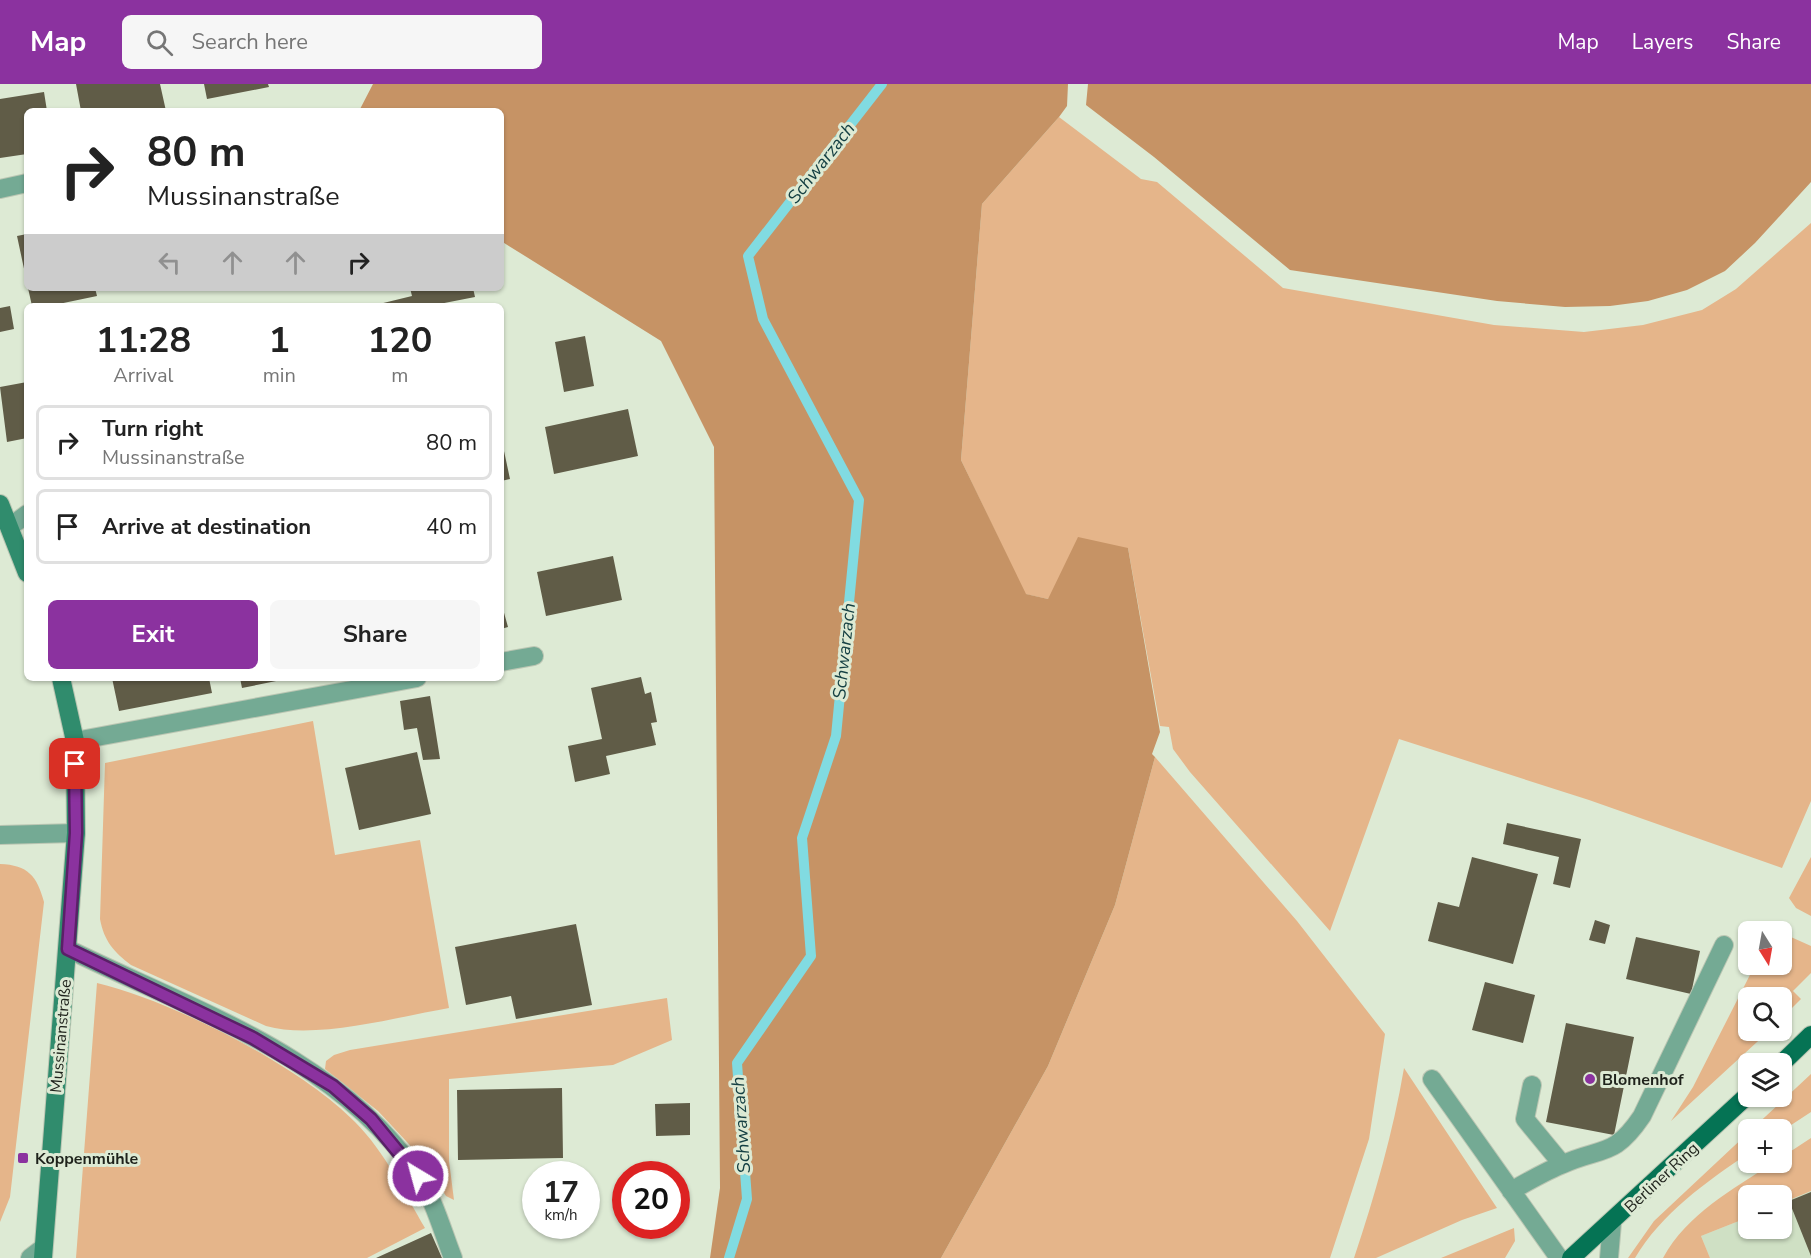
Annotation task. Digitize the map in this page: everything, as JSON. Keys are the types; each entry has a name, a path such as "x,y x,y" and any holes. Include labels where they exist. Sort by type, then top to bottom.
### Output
{"main road":[{"path":"1792,1053 1811,1035"},
{"name":"Berliner Ring","path":"1571,1258 1612,1223 1738,1104"}],"street":[{"path":"0,189 24,184"},
{"path":"0,504 11,526 24,564"},
{"path":"11,526 24,516"},
{"path":"504,661 534,656"},
{"name":"Mussinanstraße","path":"39,1255 68,949 76,833 75,741 62,681"},
{"path":"75,741 401,681"},
{"path":"0,835 76,833"},
{"path":"1511,1191 1562,1164 1612,1149 1630,1134 1642,1116 1724,945"},
{"path":"68,949 253,1038 333,1086 371,1119 418,1176 430,1198 453,1258"},
{"path":"1432,1079 1559,1258"},
{"path":"1532,1085 1525,1119 1562,1164"},
{"path":"1609,1258 1612,1223"}],"shaded area":[{"path":"373,84 1068,84 1067,106 982,204 961,460 1026,594 1048,599 1078,537 1128,548 1160,732 1152,754 1155,757 1115,905 1048,1066 941,1258 710,1258 720,1188 714,447 661,341 504,243 504,108 361,108"},
{"path":"1088,84 1811,84 1811,182 1755,243 1725,271 1687,290 1648,301 1610,306 1565,307 1497,301 1290,270 1154,157 1086,105"},
{"path":"1059,117 1141,179 1157,182 1283,288 1494,325 1584,332 1643,325 1702,310 1736,289 1811,223 1811,801 1782,868 1589,800 1399,739 1330,931 1190,772 1173,749 1169,727 1160,726 1128,548 1048,599 1025,594 961,460 982,204"},
{"path":"313,721 335,855 420,840 449,1008 332,1029 286,1030 266,1026 131,965 115,951 104,934 100,919 105,763"},
{"path":"1155,757 1297,921 1385,1034 1369,1139 1330,1258 941,1258 1048,1066 1115,905"},
{"path":"1811,857 1811,916 1796,908 1789,898"},
{"path":"0,864 18,867 30,874 38,885 44,902 10,1197 0,1222"},
{"path":"1792,937 1811,946 1811,973 1793,991 1801,999 1792,1008 1792,987 1744,987 1750,975 1792,975"},
{"path":"97,983 162,1004 198,1020 234,1038 302,1079 355,1122 376,1146 425,1228 367,1258 76,1258"},
{"path":"667,998 672,1040 613,1065 449,1079 449,1161 454,1200 446,1196 420,1156 378,1111 325,1069 326,1061 334,1055 350,1050"},
{"path":"1738,998 1738,1041 1758,1041 1745,1053 1738,1053 1738,1059 1671,1121 1693,1087"},
{"path":"1404,1068 1497,1208 1462,1220 1376,1258 1354,1258 1383,1164"},
{"path":"1811,1074 1811,1112 1792,1124 1792,1119 1763,1119 1776,1107 1792,1107 1792,1092"},
{"path":"1811,1138 1811,1191 1792,1199 1792,1185 1739,1185 1758,1173 1792,1173 1792,1150"},
{"path":"1738,1142 1738,1161 1671,1213 1635,1258 1628,1258 1654,1221"},
{"path":"1738,1186 1738,1221 1701,1236 1710,1258 1663,1258 1685,1228"},
{"path":"1811,1191 1811,1258 1710,1258 1701,1236 1738,1221 1738,1239 1792,1239 1792,1199"},
{"path":"1514,1228 1515,1241 1505,1258 1441,1258"}],"building":[{"path":"76,84 160,84 165,108 80,108"},
{"path":"204,84 268,84 269,87 207,99"},
{"path":"44,92 47,108 24,108 24,154 0,158 0,99"},
{"path":"24,235 24,269 17,236"},
{"path":"29,291 96,291 97,296 63,303 31,303"},
{"path":"411,291 474,291 475,297 444,303 383,303 412,296"},
{"path":"10,306 14,329 0,332 0,308"},
{"path":"585,336 594,386 564,392 555,342"},
{"path":"24,383 24,439 7,442 0,387"},
{"path":"628,409 638,456 554,474 545,427"},
{"path":"504,451 510,479 504,480"},
{"path":"613,556 622,600 546,616 537,572"},
{"path":"504,613 508,627 504,628"},
{"path":"641,677 645,694 651,692 657,722 651,723 656,745 606,756 610,774 575,782 568,746 602,739 591,688"},
{"path":"113,681 210,681 212,693 119,711"},
{"path":"241,681 276,681 242,688"},
{"path":"430,696 440,759 423,760 417,728 404,730 400,701"},
{"path":"417,752 431,814 359,830 345,768"},
{"path":"1507,823 1581,839 1570,888 1553,884 1559,857 1503,844"},
{"path":"1472,857 1538,874 1513,964 1428,941 1438,902 1459,907"},
{"path":"1595,920 1610,925 1605,944 1589,940"},
{"path":"576,924 592,1005 516,1019 511,996 466,1005 455,947"},
{"path":"1636,937 1700,951 1691,994 1626,979"},
{"path":"1485,982 1535,995 1523,1043 1472,1030"},
{"name":"Blomenhof","path":"1566,1023 1634,1037 1614,1135 1546,1122"},
{"path":"562,1088 563,1158 458,1160 457,1090"},
{"path":"690,1103 690,1135 656,1136 655,1104"},
{"path":"1811,1192 1811,1256 1792,1208 1792,1200"},
{"path":"431,1233 442,1258 376,1258"}],"waterway":[{"name":"Schwarzach","path":"729,1258 747,1199 737,1063 811,956 802,838 836,736 859,500 763,319 748,256 882,84"}],"place":[{"name":"Blomenhof","path":"1590,1079"},
{"name":"Koppenmühle","path":"23,1158"}],"route":[{"path":"75,764 76,833 68,949 253,1038 333,1086 371,1119 397,1147 418,1176"}]}
